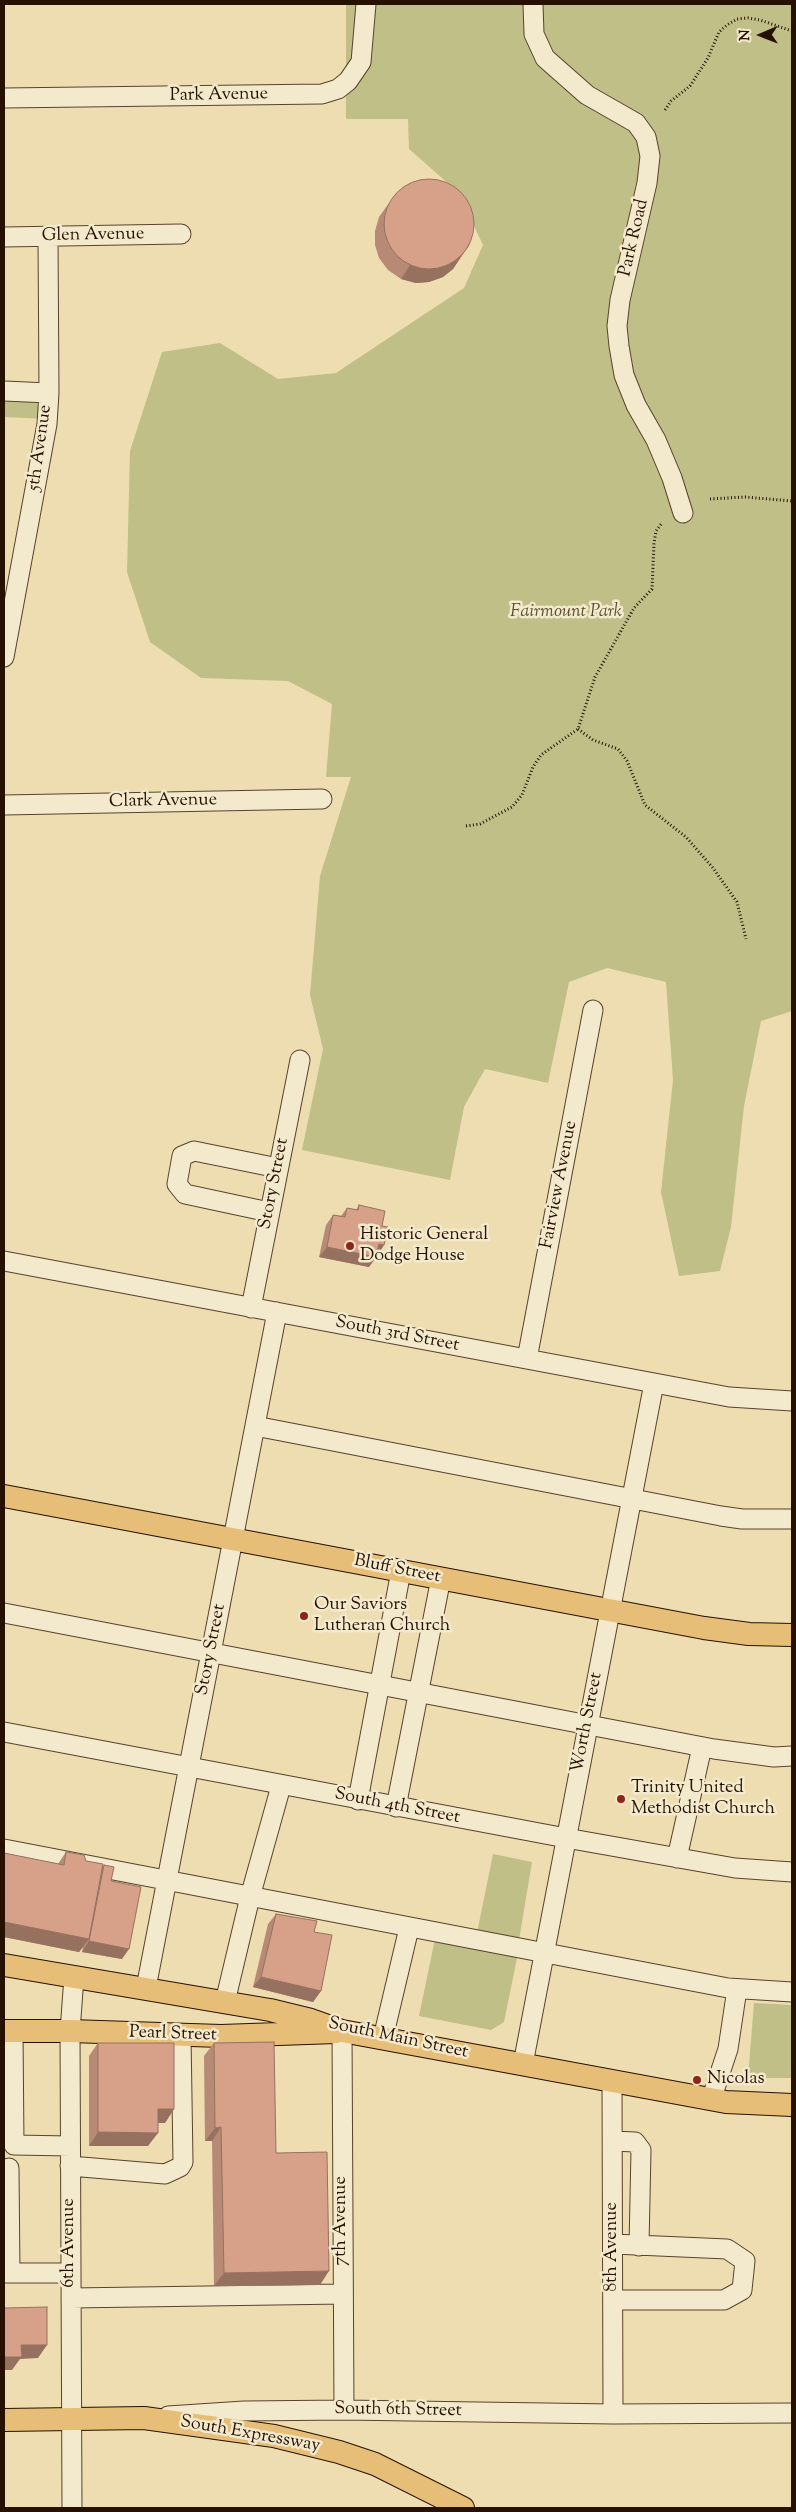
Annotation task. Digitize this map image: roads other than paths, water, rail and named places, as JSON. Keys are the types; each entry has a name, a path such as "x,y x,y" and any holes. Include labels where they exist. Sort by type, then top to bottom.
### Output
{"main road":[{"name":"Bluff Street","path":"4,1496 733,1632 792,1635"},
{"name":"South Main Street","path":"4,1965 226,2002 311,2020 342,2031 711,2100 763,2105 792,2105"},
{"name":"Pearl Street","path":"8,2031 270,2036 342,2031"},
{"name":"South 6th Street","path":"4,2420 144,2418"},
{"name":"South Expressway","path":"144,2418 274,2436 339,2452 375,2464 463,2508"}],"street":[{"name":"Park Avenue","path":"4,98 322,94 338,89 348,81 361,62 366,4"},
{"name":"Park Road","path":"533,4 534,34 545,58 587,95 636,123 646,137 650,156 647,183 620,300 617,326 624,375 636,405 656,440 672,478 683,513"},
{"name":"Glen Avenue","path":"4,237 182,234"},
{"name":"5th Avenue","path":"4,657 47,424 49,393 48,237"},
{"path":"4,391 49,393"},
{"name":"Clark Avenue","path":"4,805 322,798"},
{"name":"Fairview Avenue","path":"527,1359 592,1010"},
{"name":"Story Street","path":"251,1308 300,1060"},
{"path":"269,1212 185,1194 177,1184 180,1165 182,1156 194,1151 278,1168"},
{"name":"South 3rd Street","path":"4,1261 729,1397 792,1401"},
{"name":"Story Street","path":"146,1988 277,1312"},
{"name":"Worth Street","path":"522,2064 654,1383"},
{"path":"255,1426 742,1519 792,1519"},
{"path":"358,1800 401,1571"},
{"path":"396,1807 441,1578"},
{"path":"4,1613 702,1747 742,1754 792,1756"},
{"name":"South 4th Street","path":"4,1732 281,1786 677,1858 735,1868 792,1872"},
{"path":"677,1858 702,1747"},
{"path":"226,2002 250,1897 281,1786"},
{"path":"4,1849 167,1882 736,1989 792,1992"},
{"path":"384,2038 409,1928"},
{"name":"6th Avenue","path":"72,2508 70,2031 74,1977"},
{"path":"711,2100 728,2049 736,1989"},
{"path":"8,2031 14,2145 70,2146"},
{"name":"7th Avenue","path":"342,2031 344,2410"},
{"path":"70,2166 165,2174 180,2167 183,2155 181,2035"},
{"name":"8th Avenue","path":"612,2080 614,2414"},
{"path":"613,2141 635,2142 641,2150 639,2246"},
{"path":"8,2168 7,2273 71,2273"},
{"path":"613,2244 727,2250 745,2261 742,2290 724,2300 613,2300"},
{"path":"70,2298 343,2294"},
{"name":"South 6th Street","path":"144,2418 208,2412 344,2410 614,2414 792,2413"}],"place":[{"name":"Historic General Dodge House","path":"350,1246"},
{"name":"Our Saviors Lutheran Church","path":"304,1616"},
{"name":"Trinity United Methodist Church","path":"621,1799"},
{"name":"Nicolas","path":"697,2080"}],"park label":[{"name":"Fairmount Park","path":"566,613"}]}
